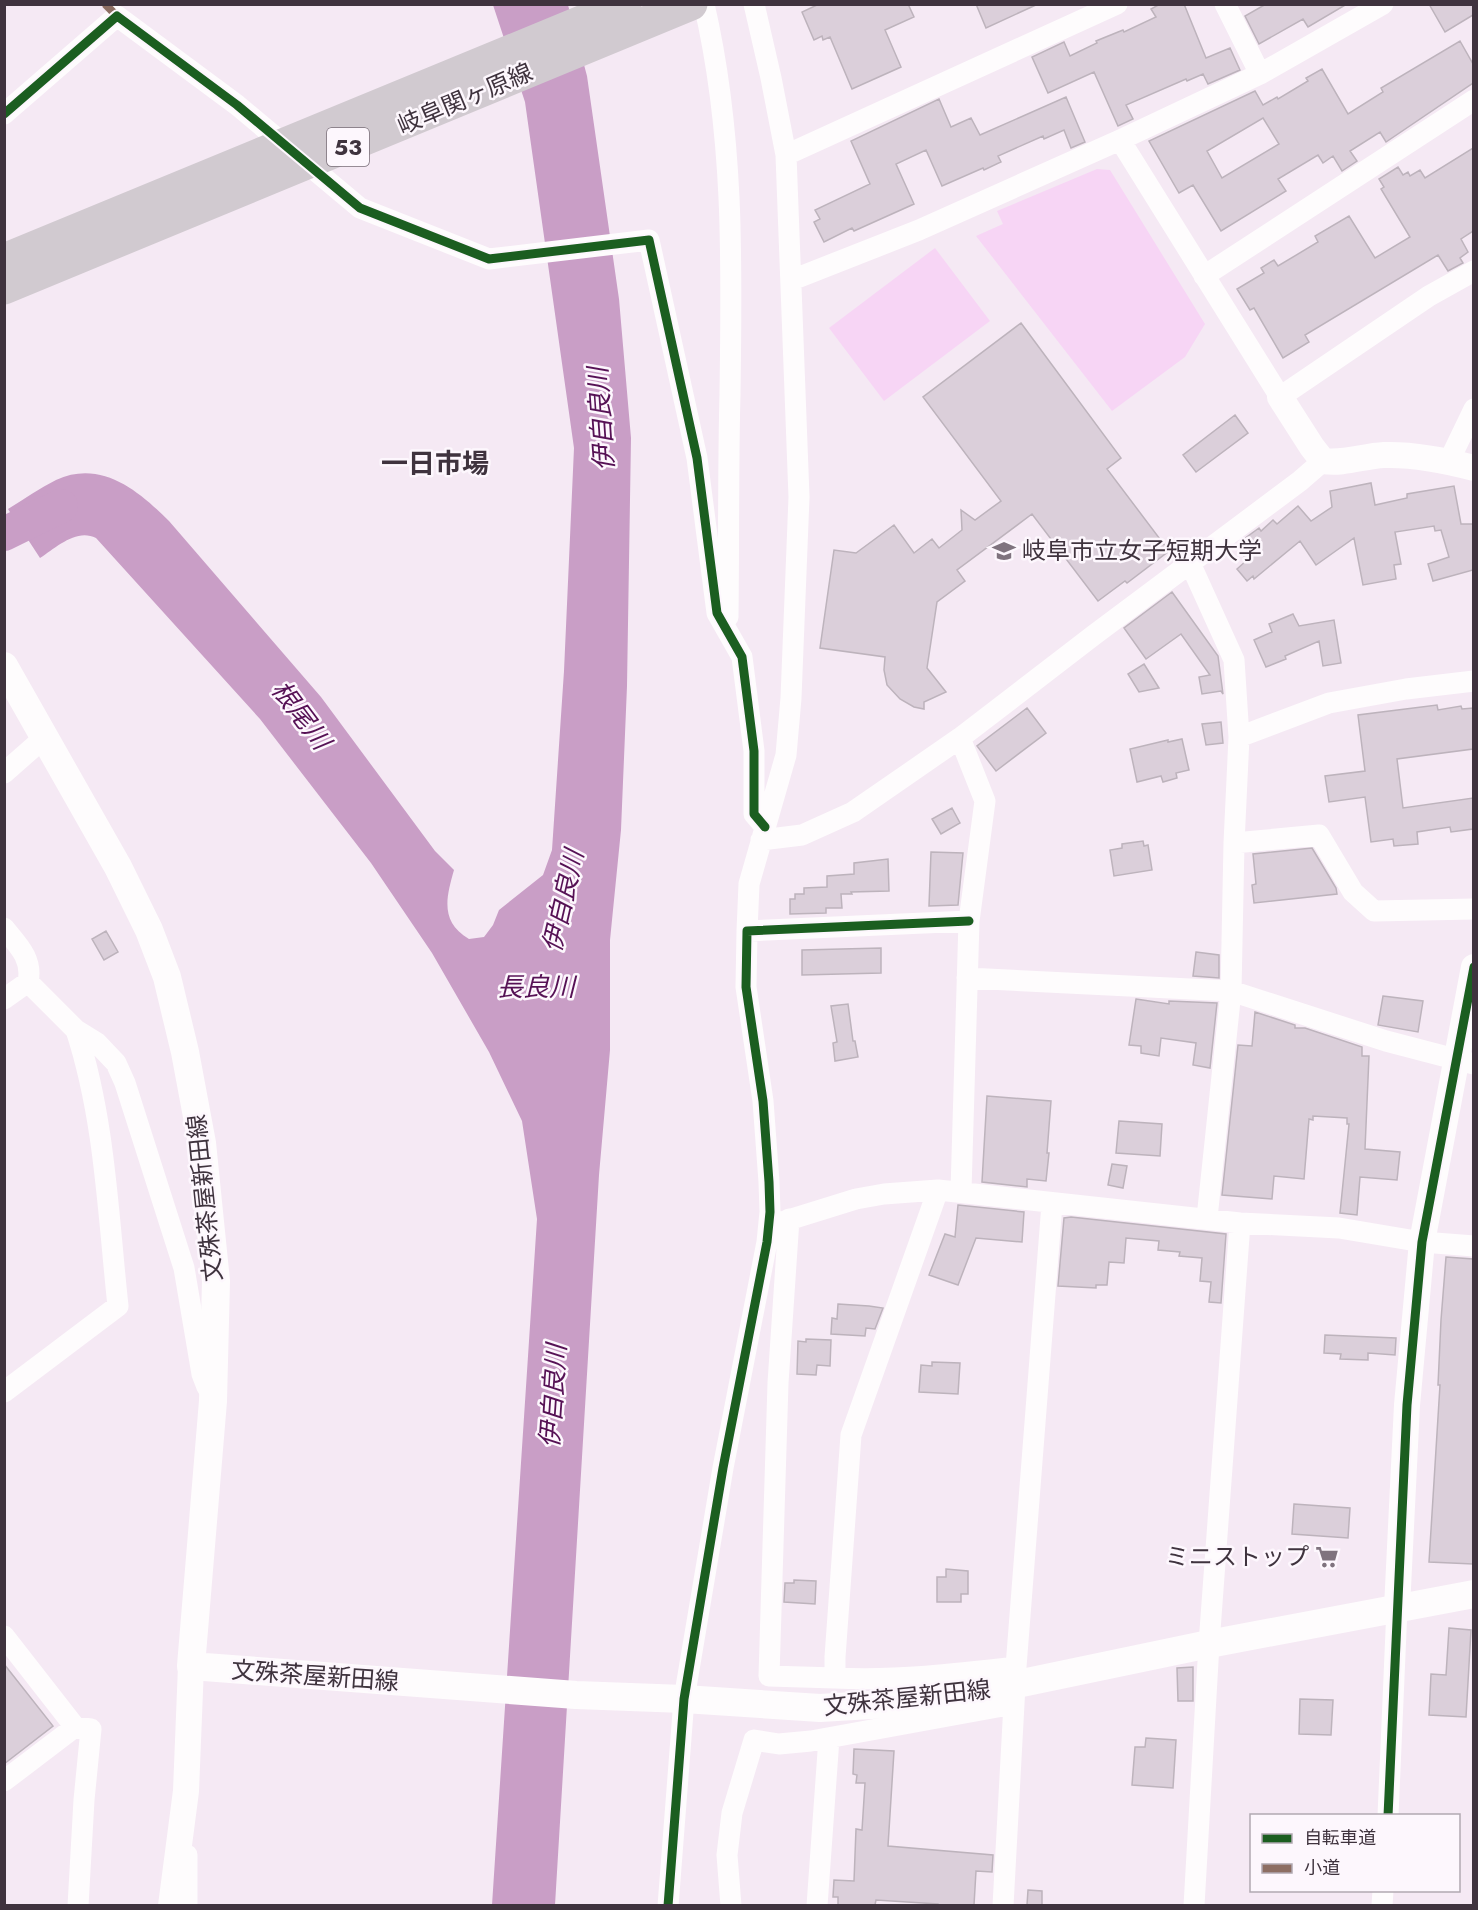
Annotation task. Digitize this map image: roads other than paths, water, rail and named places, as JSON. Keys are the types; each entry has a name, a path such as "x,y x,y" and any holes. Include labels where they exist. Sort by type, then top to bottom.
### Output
{"main road":[{"name":"岐阜関ヶ原線","path":"4,260 625,4"},
{"name":"岐阜関ヶ原線","path":"4,288 692,4"},
{"name":"文殊茶屋新田線","path":"4,666 118,867 149,930 167,977 185,1052 202,1143 216,1281 213,1401 191,1666 576,1695 820,1708 905,1703 969,1694 1209,1644 1473,1594"}],"street":[{"path":"704,4 718,78 728,158 732,262 728,632"},
{"path":"786,154 1117,4"},
{"path":"1225,4 1260,74"},
{"path":"792,280 920,230 1120,140 1260,74 1383,4"},
{"path":"668,1905 671,1699 723,1468 767,1242 768,1226 769,1182 763,1101 746,987 748,884 786,755 799,497 786,154 757,6"},
{"path":"4,114 117,16 237,105 360,208 489,259 649,240 697,458 717,613 742,657 754,751 754,813 763,833"},
{"path":"1204,276 1473,100"},
{"path":"1120,140 1280,397 1323,461 1338,463 1382,455 1413,455 1473,468"},
{"path":"1280,397 1429,296 1473,271"},
{"path":"1449,462 1473,409"},
{"path":"763,833 802,835 853,812 960,738 1300,481 1323,461"},
{"path":"1190,563 1234,660 1239,737 1231,992 1207,1218"},
{"path":"1239,737 1329,703 1406,688 1473,681"},
{"path":"4,773 45,737"},
{"path":"960,738 985,801 969,921 961,1191"},
{"path":"1234,843 1319,835 1353,892 1374,911 1473,909"},
{"path":"747,931 969,921"},
{"path":"4,928 28,961 30,972 28,982 4,999"},
{"path":"1388,1814 1407,1405 1422,1242 1464,1062 1473,966"},
{"path":"967,978 1231,992 1464,1062"},
{"path":"28,982 76,1030 103,1049 116,1063 125,1083 184,1268 202,1374 213,1401"},
{"path":"4,1392 118,1306 99,1124 86,1061 76,1030"},
{"path":"768,1226 856,1199 884,1194 938,1190 1240,1223 1338,1228 1422,1242 1473,1246"},
{"path":"836,1678 835,1658 851,1435 938,1190"},
{"path":"1003,1905 1015,1685 1052,1204"},
{"path":"789,1219 778,1383 769,1676 878,1680 902,1678 1015,1685"},
{"path":"1194,1905 1209,1644 1240,1223"},
{"path":"4,1636 75,1727"},
{"path":"187,1905 186,1791 191,1666"},
{"path":"731,1905 727,1855 732,1813 754,1740 779,1744 829,1738 1015,1685"},
{"path":"4,1781 75,1727 91,1729 78,1905"},
{"path":"817,1905 829,1738"},
{"path":"171,1905 186,1791"}],"water":[{"name":"長良川","path":"493,5 568,5 587,76 619,299 631,438 627,686 621,830 610,940 610,1050 599,1175 555,1905 492,1905 537,1219 522,1121 489,1052 432,953 371,863 260,719 96,538 74,537 40,558 8,509 56,480 88,473 118,481 145,499 169,521 321,697 435,851 454,870 448,900 449,917 453,925 469,939 484,937 493,925 499,910 543,875 552,850 564,671 574,448 525,102"}],"waterway":[{"name":"根尾川","path":"4,534 61,506"}],"place":[{"name":"岐阜市立女子短期大学","path":"1004,551"},
{"name":"ミニストップ","path":"1327,1557"}],"district":[{"name":"一日市場","path":"435,464"}],"water label":[{"name":"伊自良川","path":"601,419"},
{"name":"伊自良川","path":"563,901"},
{"name":"伊自良川","path":"553,1396"}]}
